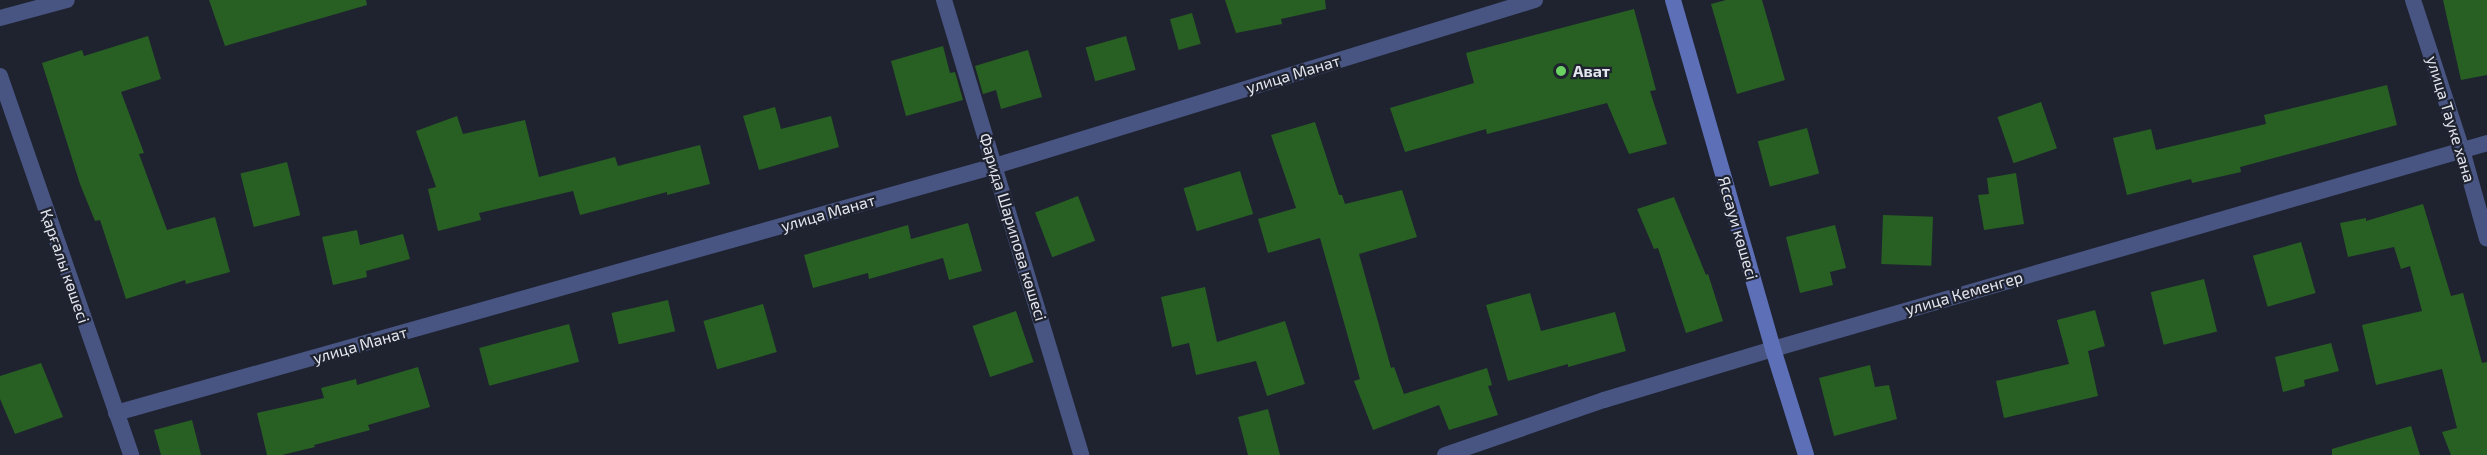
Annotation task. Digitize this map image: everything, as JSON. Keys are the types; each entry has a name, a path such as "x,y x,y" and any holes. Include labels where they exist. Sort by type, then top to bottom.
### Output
{"main road":[{"name":"Яссауи көшесі","path":"1673,0 1773,349 1806,455"}],"street":[{"path":"0,18 67,0"},
{"name":"Фарида Шарипова көшесі","path":"944,0 1081,455"},
{"name":"улица Манат","path":"116,413 995,166 1535,0"},
{"name":"улица Тауке хана","path":"2413,0 2462,150 2487,239"},
{"name":"Қарғалы көшесі","path":"0,76 131,455"},
{"name":"улица Кеменгер","path":"1445,455 1604,400 1773,349 2487,143"}],"building":[{"path":"209,0 366,0 367,5 225,46"},
{"path":"1225,0 1325,0 1326,9 1281,19 1282,24 1236,33"},
{"path":"1726,0 1762,0 1785,80 1737,94 1711,4"},
{"path":"2443,0 2487,0 2487,75 2461,80"},
{"name":"Ават","path":"1634,9 1656,90 1650,91 1667,144 1629,154 1607,103 1487,134 1486,129 1405,152 1390,108 1474,83 1466,53"},
{"path":"1192,13 1201,44 1179,50 1170,19"},
{"path":"148,36 161,79 121,92 144,153 139,154 167,230 215,217 230,272 186,284 185,280 126,299 100,220 95,221 80,184 42,63 82,50 84,56"},
{"path":"1126,36 1136,70 1095,81 1086,48"},
{"path":"943,46 950,73 955,72 963,100 906,116 891,61"},
{"path":"1028,50 1042,97 1001,109 996,90 983,94 975,66"},
{"path":"2387,85 2397,125 2240,167 2241,172 2192,183 2191,179 2127,195 2113,138 2151,129 2156,150 2266,124 2264,115"},
{"path":"2041,102 2057,148 2013,163 1998,117"},
{"path":"775,107 781,129 831,116 839,147 759,170 743,116"},
{"path":"457,116 463,134 525,120 539,177 615,157 618,166 700,145 710,184 667,195 667,192 580,215 573,191 479,213 481,220 438,231 428,189 436,187 416,131"},
{"path":"1315,122 1339,195 1342,195 1345,204 1402,190 1417,237 1359,254 1391,368 1394,367 1404,394 1487,368 1492,385 1488,386 1498,415 1449,430 1439,405 1373,430 1354,381 1360,379 1320,238 1268,253 1258,219 1296,208 1271,135"},
{"path":"1807,128 1819,173 1770,187 1758,141"},
{"path":"287,162 300,215 254,227 240,174"},
{"path":"1240,171 1253,214 1197,231 1184,188"},
{"path":"2016,173 2024,224 1984,230 1978,195 1989,194 1987,178"},
{"path":"1078,196 1095,241 1052,257 1035,212"},
{"path":"1674,197 1706,275 1708,274 1723,321 1686,333 1658,248 1654,249 1637,209"},
{"path":"2423,204 2451,296 2463,293 2482,363 2487,362 2487,455 2451,455 2442,432 2457,428 2442,369 2376,385 2362,325 2422,311 2410,266 2401,269 2394,247 2348,257 2340,223 2366,218 2366,221"},
{"path":"1883,215 1933,217 1931,266 1881,264"},
{"path":"968,223 982,271 949,280 943,258 869,279 868,273 813,288 804,255 908,225 911,239"},
{"path":"1835,225 1846,268 1830,272 1833,285 1800,293 1786,237"},
{"path":"357,230 360,245 403,234 410,259 366,271 367,277 333,285 322,237"},
{"path":"2301,242 2316,293 2268,307 2253,256"},
{"path":"2204,279 2217,331 2164,345 2151,292"},
{"path":"1205,287 1217,342 1285,321 1305,384 1267,396 1256,361 1196,375 1189,343 1172,347 1161,297"},
{"path":"1530,293 1541,331 1615,312 1626,351 1508,381 1486,305"},
{"path":"668,300 675,331 619,344 611,313"},
{"path":"763,304 777,352 717,369 703,321"},
{"path":"2095,310 2105,346 2088,351 2098,396 2004,418 1996,381 2069,364 2057,320"},
{"path":"1016,311 1034,362 990,377 973,326"},
{"path":"569,324 579,362 489,386 479,348"},
{"path":"2331,343 2339,371 2304,380 2305,386 2283,392 2275,357"},
{"path":"41,363 63,417 15,434 0,399 0,376"},
{"path":"1870,365 1875,387 1889,385 1897,419 1834,436 1819,378"},
{"path":"418,367 430,407 368,425 370,430 314,445 315,447 282,455 267,455 257,413 324,398 321,388 356,379 357,385"},
{"path":"1268,409 1280,455 1248,455 1238,417"},
{"path":"192,420 201,455 161,455 154,430"},
{"path":"2411,426 2420,455 2332,455 2332,449"}],"place":[{"name":"Ават","path":"1561,71"}]}
